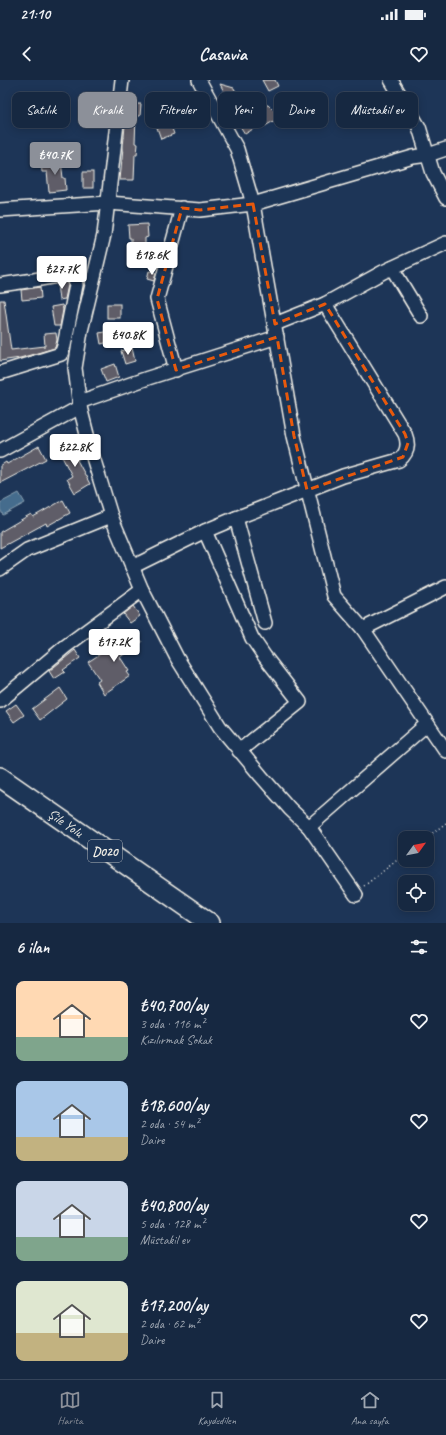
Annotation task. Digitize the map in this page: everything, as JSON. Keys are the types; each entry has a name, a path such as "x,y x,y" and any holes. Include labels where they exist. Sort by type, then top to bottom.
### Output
{"highway":[{"name":"Şile Yolu","path":"0,778 210,923"},
{"name":"Şile Yolu","path":"0,791 187,923"}],"street":[{"path":"122,80 104,235 81,331 75,368 79,405 111,516 142,590 177,658 220,727 280,798 309,827 356,895"},
{"path":"199,80 237,149 253,204 294,436 334,596 363,629 426,724 446,751"},
{"path":"390,80 419,127 432,173 446,198"},
{"path":"0,210 108,203 200,210 253,204 413,157 428,155 446,149"},
{"path":"176,370 157,299 182,208"},
{"path":"275,324 325,304 392,268 446,243"},
{"path":"392,268 421,316"},
{"path":"0,285 68,274 74,279 76,285 64,346 61,354 0,373"},
{"path":"132,567 205,531 236,518 343,476 399,460 406,453 408,443 405,434 325,304"},
{"path":"0,451 79,405 148,378 277,337"},
{"path":"0,569 27,550 111,516"},
{"path":"236,518 265,623"},
{"path":"205,531 252,638 300,702 239,750"},
{"path":"0,701 66,646 142,590"},
{"path":"363,629 444,591"},
{"path":"309,827 426,724"}],"path":[{"path":"434,832 446,823"},
{"path":"356,895 367,884 398,860"}],"highlighted area":[{"path":"253,204 275,324 325,304 405,434 408,443 403,457 307,490 294,436 277,337 176,370 157,299 182,208 200,210"}],"water":[{"path":"19,493 25,503 3,515 0,509 0,503"}],"building":[{"path":"262,80 275,80 278,86 268,91"},
{"path":"220,84 234,88 236,92 224,92"},
{"path":"137,104 141,104 140,116 137,116"},
{"path":"266,105 273,110 274,121 266,125"},
{"path":"125,128 136,128 135,143 138,144 137,154 135,154 134,180 120,180"},
{"path":"157,128 172,128 174,134 161,139"},
{"path":"241,128 255,128 245,134"},
{"path":"61,161 66,190 49,192 47,172 42,172 41,163"},
{"path":"83,172 93,172 93,188 83,188"},
{"path":"147,224 148,237 145,238 145,261 131,261 131,238 129,238 128,225"},
{"path":"149,271 156,273 154,281 147,279"},
{"path":"66,282 68,285 65,299 59,300 57,284"},
{"path":"40,287 41,298 22,300 21,290"},
{"path":"0,300 4,300 11,350 45,346 44,334 56,333 57,340 55,348 20,358 0,361"},
{"path":"107,304 120,304 120,318 107,318"},
{"path":"62,305 63,310 60,326 54,326 51,307"},
{"path":"115,330 117,340 101,344 99,333"},
{"path":"132,348 135,361 125,364 121,351"},
{"path":"115,364 119,377 106,382 101,369"},
{"path":"75,443 82,457 77,460 90,484 75,493 67,479 72,476 59,451"},
{"path":"39,446 46,459 0,483 0,466 6,462 7,464"},
{"path":"63,500 70,513 47,526 46,523 0,548 0,532 31,514 33,517"},
{"path":"133,606 140,616 130,623 123,614"},
{"path":"135,631 142,642 120,657 129,671 127,672 130,676 104,694 97,682 100,680 88,662"},
{"path":"75,650 80,658 63,670 65,672 54,679 49,671"},
{"path":"60,688 67,699 40,720 32,709"},
{"path":"16,704 24,715 14,722 6,711"}]}
